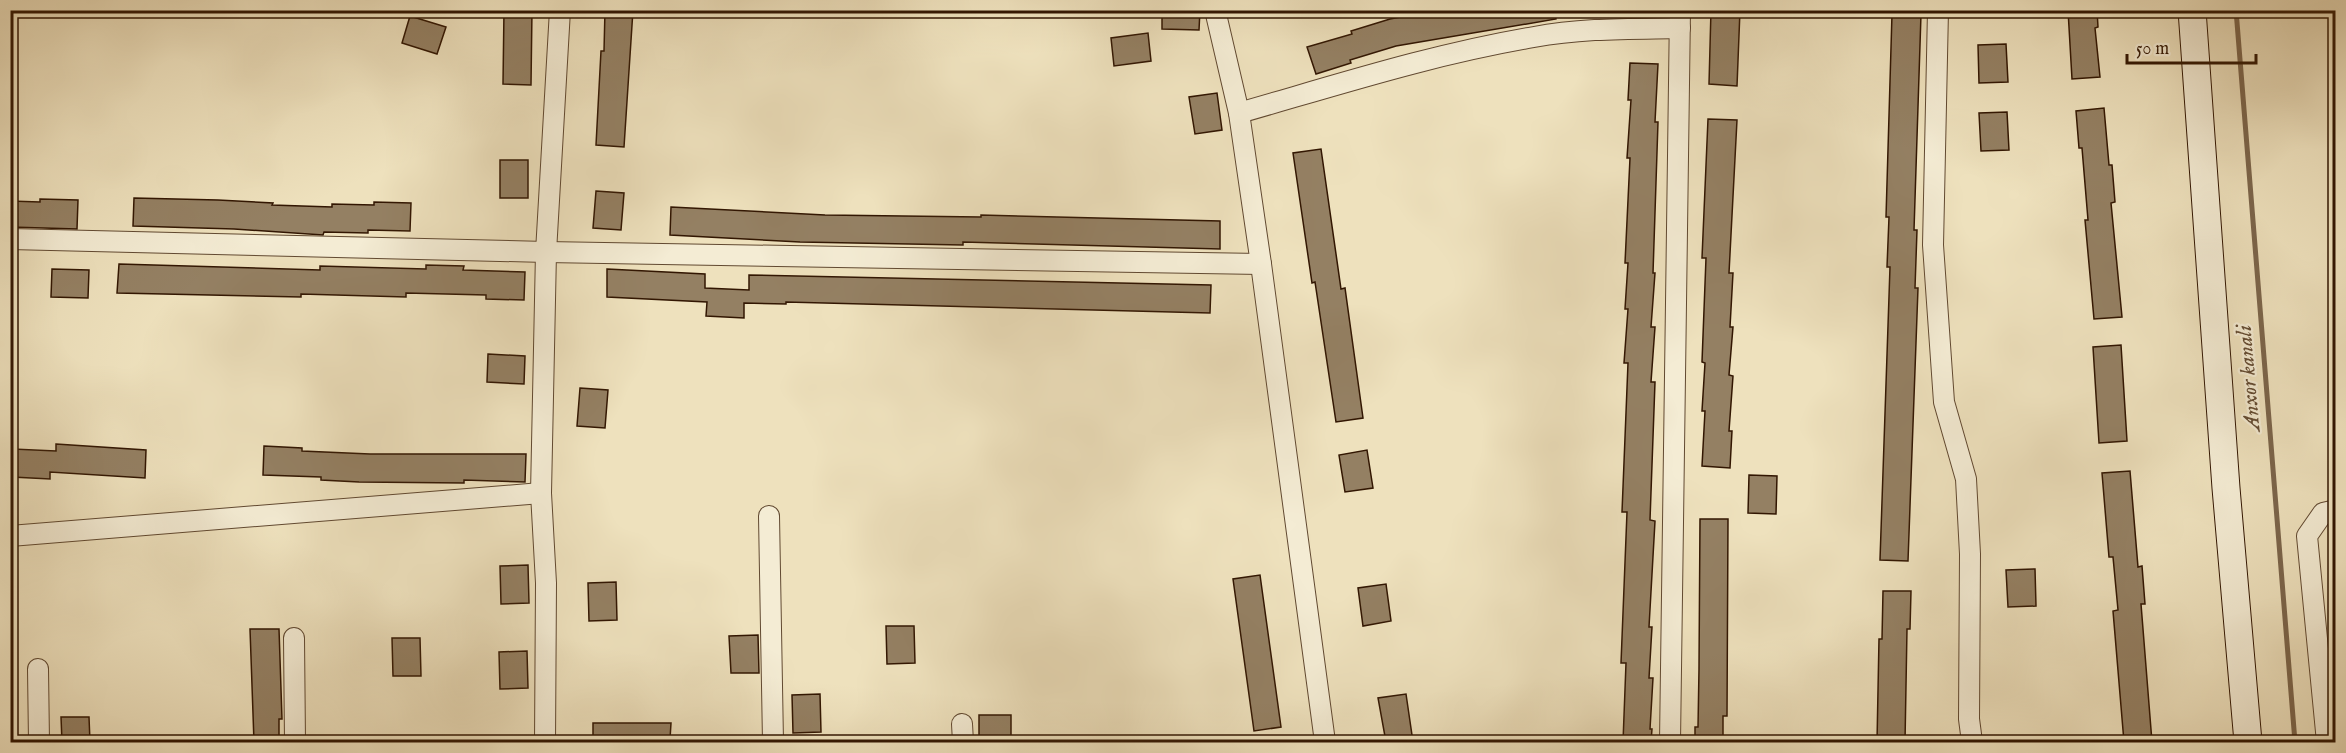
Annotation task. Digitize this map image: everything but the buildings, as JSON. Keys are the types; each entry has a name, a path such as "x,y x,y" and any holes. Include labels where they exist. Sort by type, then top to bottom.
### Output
{"street":[{"path":"545,742 546,584 541,493 546,252 560,10"},
{"path":"1215,10 1239,113 1325,742"},
{"path":"1938,10 1933,245 1944,402 1966,479 1970,554 1969,719 1972,742"},
{"path":"2192,10 2226,488 2248,742"},
{"path":"1239,113 1404,64 1536,36 1680,19 1671,742"},
{"path":"10,239 546,252 1261,264"},
{"path":"10,536 541,493"},
{"path":"2327,742 2307,536 2323,513 2336,510"},
{"path":"769,516 773,742"},
{"path":"294,638 295,742"},
{"path":"38,669 39,742"}],"waterway":[{"name":"Anxor kanali","path":"2236,10 2295,742"}]}
